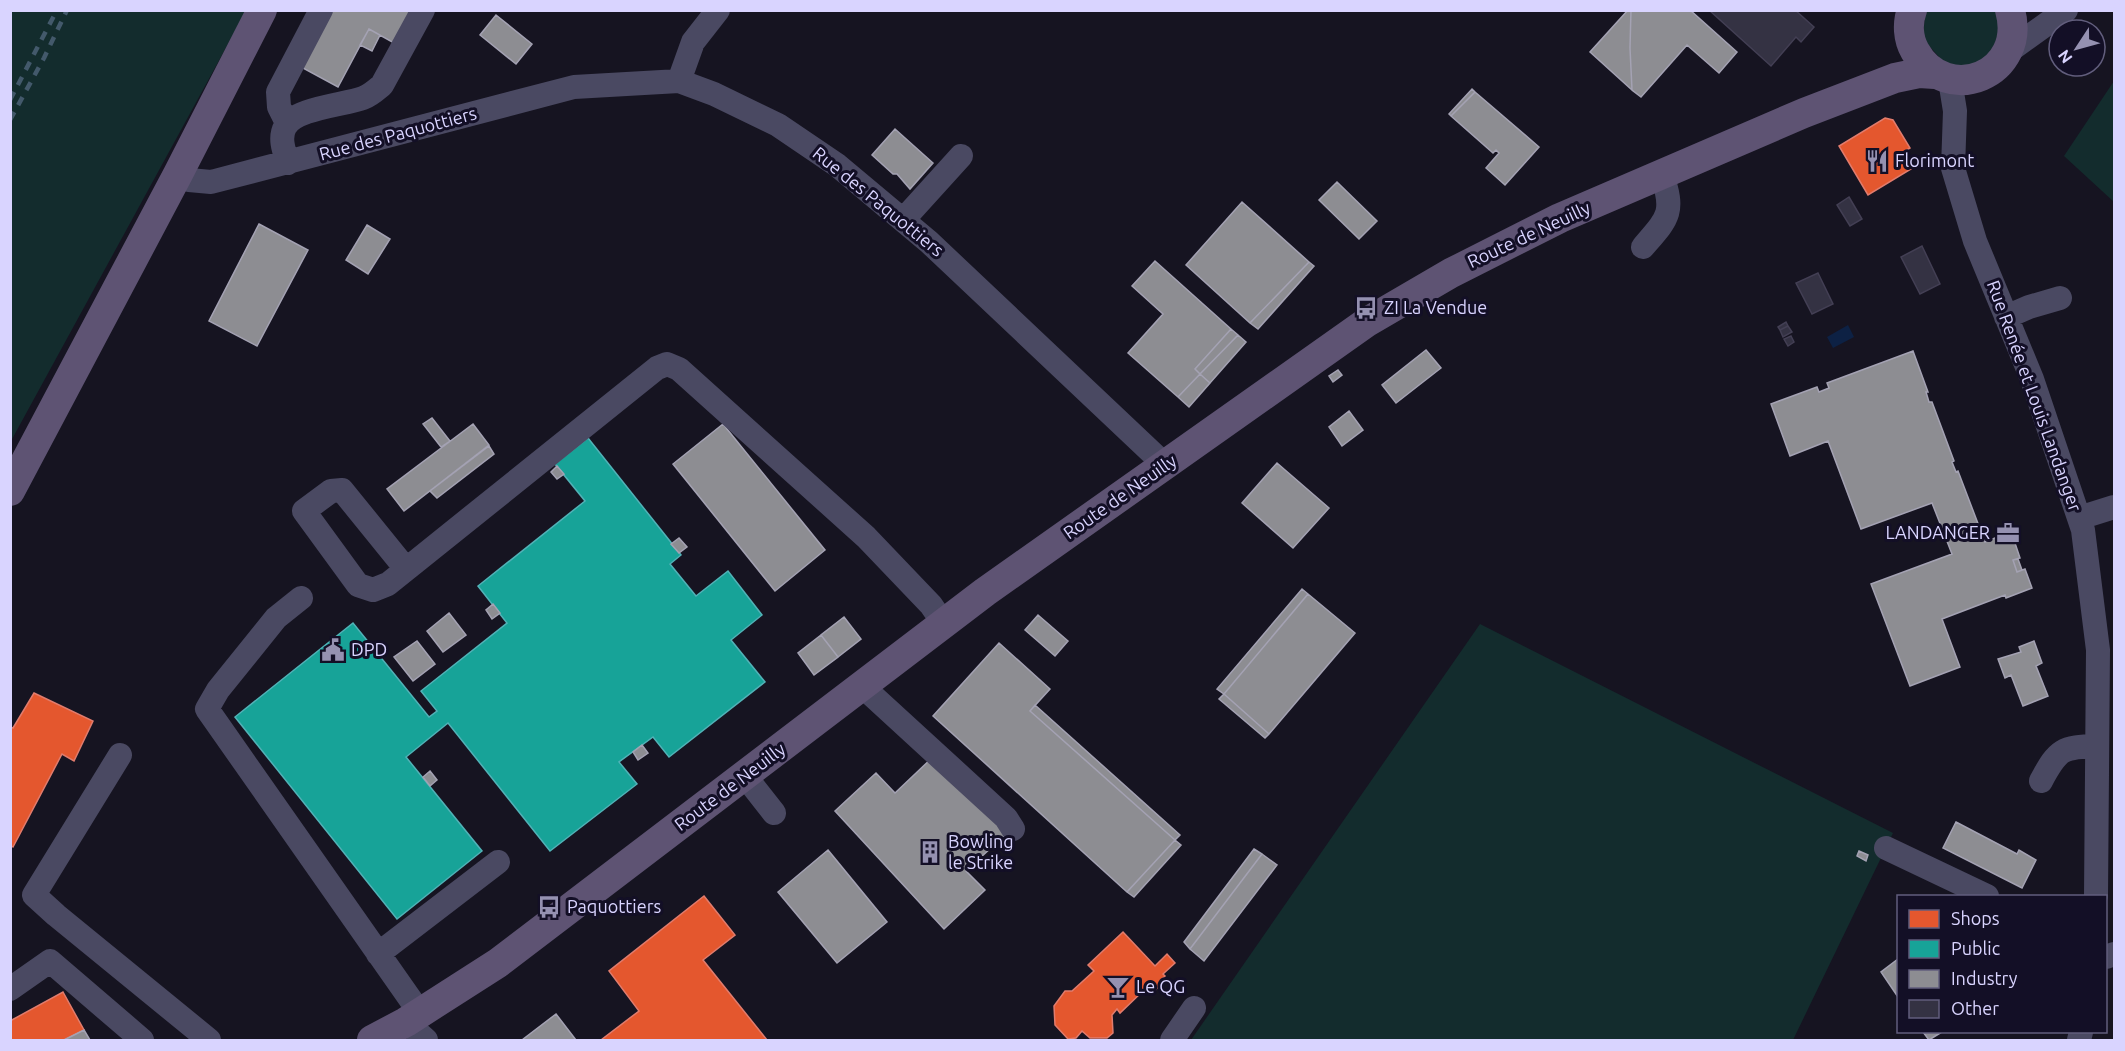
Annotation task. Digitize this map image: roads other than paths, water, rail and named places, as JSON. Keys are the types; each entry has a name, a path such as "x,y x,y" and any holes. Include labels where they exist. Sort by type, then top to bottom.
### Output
{"main road":[{"path":"10,491 262,10"},
{"path":"1911,19 1912,46 1921,62 1942,77"},
{"path":"1804,112 1887,62 1900,50 1911,19"},
{"name":"Route de Neuilly","path":"372,1041 417,1025 944,624 1367,322 1451,273 1560,218 1804,112 1894,78 1919,73 1967,81 1983,76 1996,67 2014,25"}],"street":[{"path":"287,123 279,107 278,92 321,10"},
{"path":"288,163 282,143 287,123 300,114 363,98 373,93 382,85 423,10"},
{"path":"679,81 688,51 718,10"},
{"path":"2014,25 2066,10"},
{"name":"Rue Renée et Louis Landanger","path":"1942,77 1956,111 1953,168 1975,241 2032,380 2083,530 2106,717 2097,746 2096,895"},
{"name":"Rue des Paquottiers","path":"178,174 189,180 211,182 574,87 679,81 714,94 778,125 837,165 929,242 1165,465"},
{"path":"903,219 961,156"},
{"path":"1643,247 1662,225 1669,211 1669,194 1662,175"},
{"path":"2007,317 2029,307 2060,298"},
{"path":"406,569 657,368 667,364 679,369 866,537 931,605 944,624"},
{"path":"2079,518 2115,507"},
{"path":"301,598 276,618 218,690 207,709 378,954 417,1025"},
{"path":"862,686 1006,818 1013,829"},
{"path":"2041,781 2053,758 2070,746 2097,746"},
{"path":"120,755 34,895 209,1041"},
{"path":"745,776 774,813"},
{"path":"1886,848 1983,895"},
{"path":"378,954 498,862"},
{"path":"10,989 50,961 142,1041"},
{"path":"1172,1041 1194,1008"}],"water":[{"path":"1848,325 1854,337 1833,348 1827,337"}],"railway":[{"path":"10,100 57,10"},
{"path":"10,120 67,10"}],"place":[{"name":"Florimont","path":"1877,161"},
{"name":"ZI La Vendue","path":"1366,308"},
{"name":"LANDANGER","path":"2008,533"},
{"name":"DPD","path":"333,650"},
{"name":"Bowling le Strike","path":"930,852"},
{"name":"Paquottiers","path":"549,907"},
{"name":"Le QG","path":"1118,987"}]}
